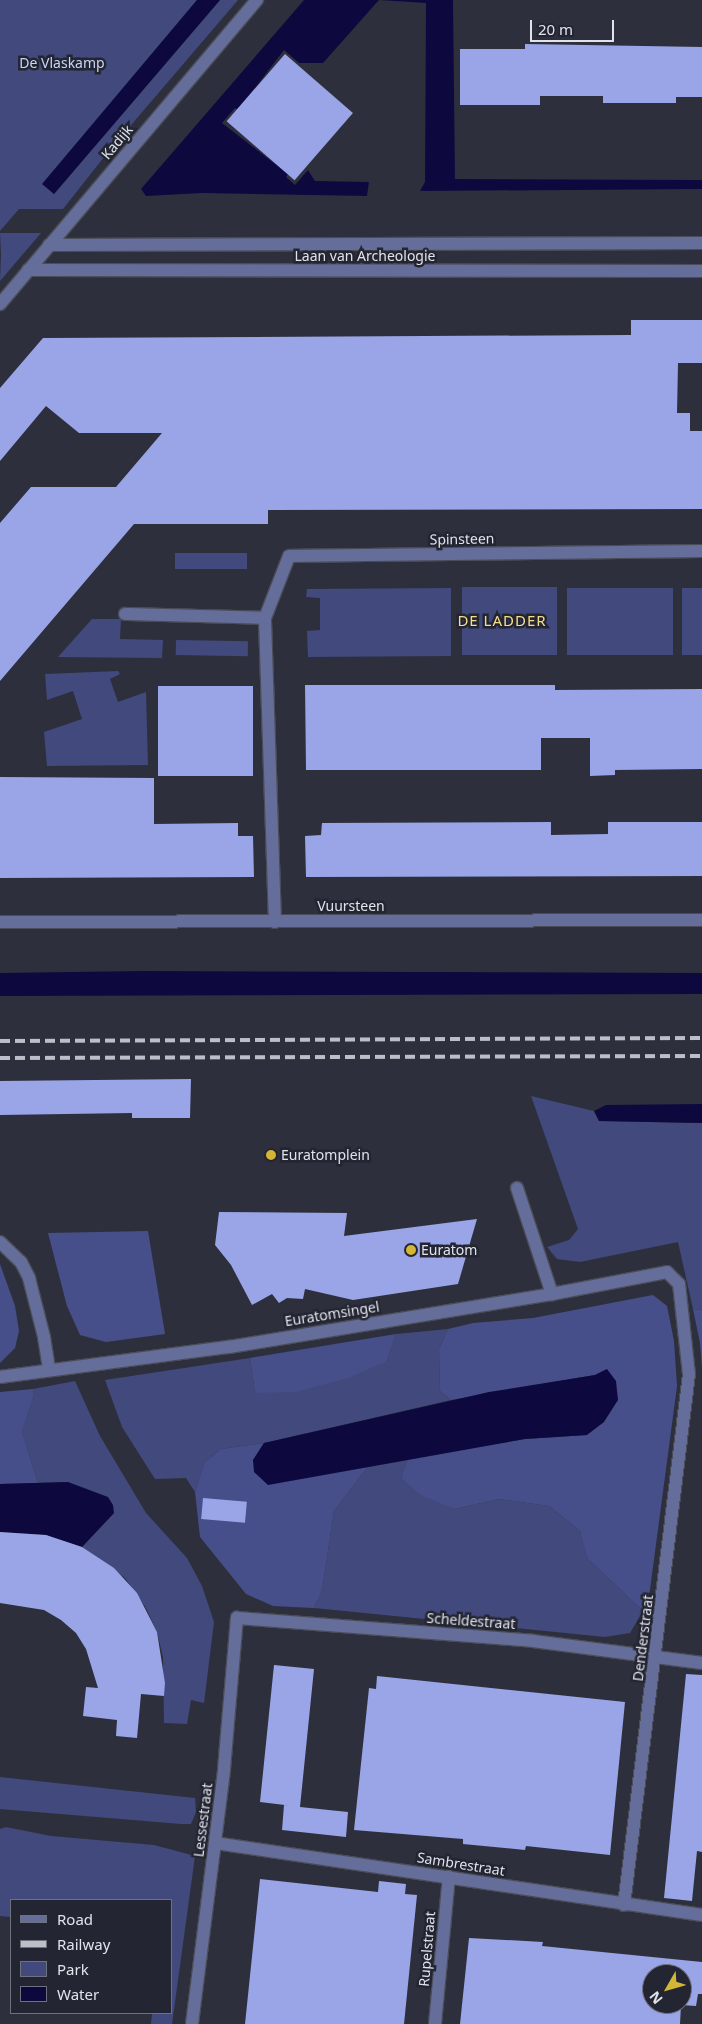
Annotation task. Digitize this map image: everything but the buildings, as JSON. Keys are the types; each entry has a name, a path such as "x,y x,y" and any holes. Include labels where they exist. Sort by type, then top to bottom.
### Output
{"street":[{"name":"Kadijk","path":"0,304 257,0"},
{"name":"Laan van Archeologie","path":"49,245 702,243"},
{"name":"Laan van Archeologie","path":"28,270 702,271"},
{"name":"Spinsteen","path":"275,922 265,618 289,556 702,551"},
{"path":"125,614 265,618"},
{"name":"Vuursteen","path":"0,922 702,920"},
{"path":"517,1188 552,1294"},
{"path":"0,1242 21,1262 28,1278 44,1337 49,1370"},
{"name":"Euratomsingel","path":"0,1377 229,1347 552,1294 667,1272"},
{"name":"Denderstraat","path":"624,1905 656,1658 696,1375 679,1284 667,1272"},
{"name":"Scheldestraat","path":"237,1618 533,1641 702,1663"},
{"name":"Lessestraat","path":"192,2024 215,1843 237,1618"},
{"name":"Sambrestraat","path":"215,1843 624,1905 702,1915"},
{"name":"Rupelstraat","path":"436,2024 449,1877"}],"green space":[{"name":"De Vlaskamp","path":"0,0 197,0 43,184 54,194 220,0 238,0 108,152 63,209 19,209 0,231"},
{"path":"0,233 41,233 0,281 1,254"},
{"path":"175,553 247,553 247,569 175,569"},
{"path":"462,587 557,587 557,655 462,655"},
{"path":"451,588 451,656 308,657 307,631 320,630 320,598 306,597 307,589"},
{"path":"567,588 673,588 673,655 567,655"},
{"path":"682,588 702,588 702,655 682,655"},
{"path":"92,619 121,619 120,639 163,640 162,658 58,657"},
{"path":"176,640 248,641 248,656 176,655"},
{"path":"118,671 120,674 110,679 118,702 146,692 148,765 47,766 44,732 82,719 73,691 47,700 45,674"},
{"path":"531,1096 594,1111 599,1121 702,1123 702,1310 693,1309 678,1242 580,1262 557,1259 547,1247 569,1240 578,1229"},
{"path":"448,1329 439,1349 440,1391 451,1400 264,1443 221,1449 204,1463 195,1492 186,1478 155,1479 122,1427 105,1380 250,1358 255,1393 387,1361 396,1334"},
{"path":"75,1381 100,1436 146,1513 187,1558 202,1586 214,1622 204,1703 191,1700 187,1724 164,1723 163,1657 157,1632 146,1608 125,1578 82,1547 114,1513 68,1482 38,1483 22,1432 34,1395 33,1389"},
{"path":"408,1458 401,1478 454,1509 499,1499 549,1506 580,1531 587,1558 643,1611 630,1633 605,1637 314,1608 322,1591 334,1511 370,1464"},
{"path":"0,1777 195,1798 196,1812 191,1824 181,1824 0,1809"},
{"path":"6,1827 51,1836 154,1845 195,1856 172,2024 151,2024 152,2014 172,2014 172,1899 10,1899 10,1917 0,1916 0,1829"}],"shaded area":[{"path":"148,1231 165,1334 106,1342 80,1335 67,1306 48,1233"},
{"path":"0,1264 15,1306 19,1331 15,1348 0,1363"},
{"path":"653,1295 667,1306 674,1341 677,1386 649,1597 643,1611 587,1558 580,1531 549,1506 499,1499 454,1509 421,1495 401,1478 408,1458 525,1439 587,1435 607,1369 595,1375 451,1400 440,1391 439,1349 448,1329 473,1323 533,1318"},
{"path":"693,1309 702,1310 702,1368 700,1343"},
{"path":"396,1334 387,1361 348,1378 296,1392 255,1393 250,1358"},
{"path":"33,1389 34,1395 22,1432 38,1483 0,1484 0,1392"},
{"path":"264,1443 253,1460 268,1484 370,1464 334,1511 322,1591 314,1608 273,1606 246,1594 200,1537 195,1492 204,1463 221,1449"}],"water":[{"path":"197,0 220,0 54,194 42,184"},
{"path":"304,0 379,0 323,63 299,63 284,50 238,110 235,108 222,123 288,174 286,177 295,185 308,170 315,181 369,182 367,196 202,193 146,196 141,189"},
{"path":"379,0 453,0 455,179 702,180 702,189 420,191 425,182 426,3"},
{"path":"143,971 702,973 702,994 0,996 0,973"},
{"path":"702,1104 702,1123 599,1121 594,1111 606,1105"},
{"path":"607,1369 616,1381 618,1400 604,1422 587,1435 525,1439 268,1485 254,1472 253,1460 264,1443 489,1392 595,1375"},
{"path":"68,1482 108,1497 113,1505 114,1513 82,1547 46,1535 0,1532 0,1484"}],"railway":[{"path":"0,1041 702,1038"},
{"path":"0,1058 702,1056"}],"place":[{"name":"Euratomplein","path":"271,1155"},
{"name":"Euratom","path":"411,1250"}],"district":[{"name":"DE LADDER","path":"502,621"}]}
